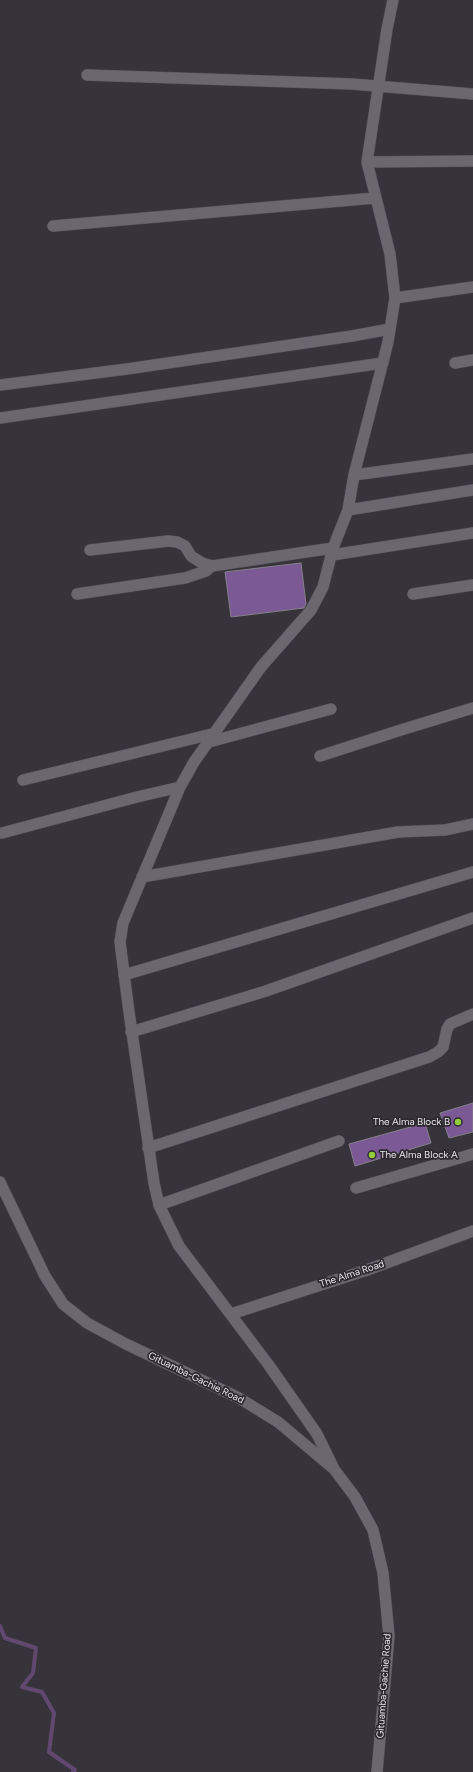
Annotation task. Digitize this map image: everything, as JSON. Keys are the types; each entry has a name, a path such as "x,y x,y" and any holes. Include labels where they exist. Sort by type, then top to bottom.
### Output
{"street":[{"path":"334,1469 317,1434 231,1314 179,1246 159,1205 148,1148 131,1032 120,942 123,923 180,787 194,762 261,667 311,610 323,587 332,552 348,510 354,475 383,363 395,298 390,254 366,162 393,0"},
{"path":"87,75 378,86 473,94"},
{"path":"366,162 473,161"},
{"path":"53,226 375,198"},
{"path":"395,298 473,287"},
{"path":"0,385 128,369 390,329"},
{"path":"455,363 473,360"},
{"path":"0,418 383,363"},
{"path":"354,475 473,459"},
{"path":"348,510 473,490"},
{"path":"90,550 168,541 177,542 185,546 191,556 202,563 212,566 473,533"},
{"path":"77,594 185,578 206,571 212,566"},
{"path":"413,594 473,585"},
{"path":"320,756 404,728 473,708"},
{"path":"23,780 331,709"},
{"path":"2,833 129,798 180,787"},
{"path":"142,876 398,832 445,830 473,824"},
{"path":"124,975 473,872"},
{"path":"131,1032 266,991 473,918"},
{"path":"148,1148 429,1057 443,1047 447,1029 450,1024 473,1014"},
{"path":"159,1205 339,1141"},
{"path":"356,1188 473,1154"},
{"name":"Gituamba-Gachie Road","path":"0,1182 45,1276 63,1304 87,1323 126,1344 239,1398 278,1422 334,1469 355,1497 373,1530 383,1573 389,1636 377,1772"},
{"name":"The Alma Road","path":"231,1314 366,1270 473,1231"}],"building":[{"path":"301,563 306,604 304,608 231,617 225,572"},
{"name":"The Alma Block B","path":"473,1103 473,1132 449,1138 440,1113"},
{"name":"The Alma Block A","path":"425,1123 431,1143 355,1166 349,1144"}],"waterway":[{"path":"0,1626 5,1638 36,1648 33,1673 22,1687 42,1692 54,1713 49,1752 75,1770 73,1772"}],"place":[{"name":"The Alma Block B","path":"458,1122"},
{"name":"The Alma Block A","path":"372,1155"}]}
